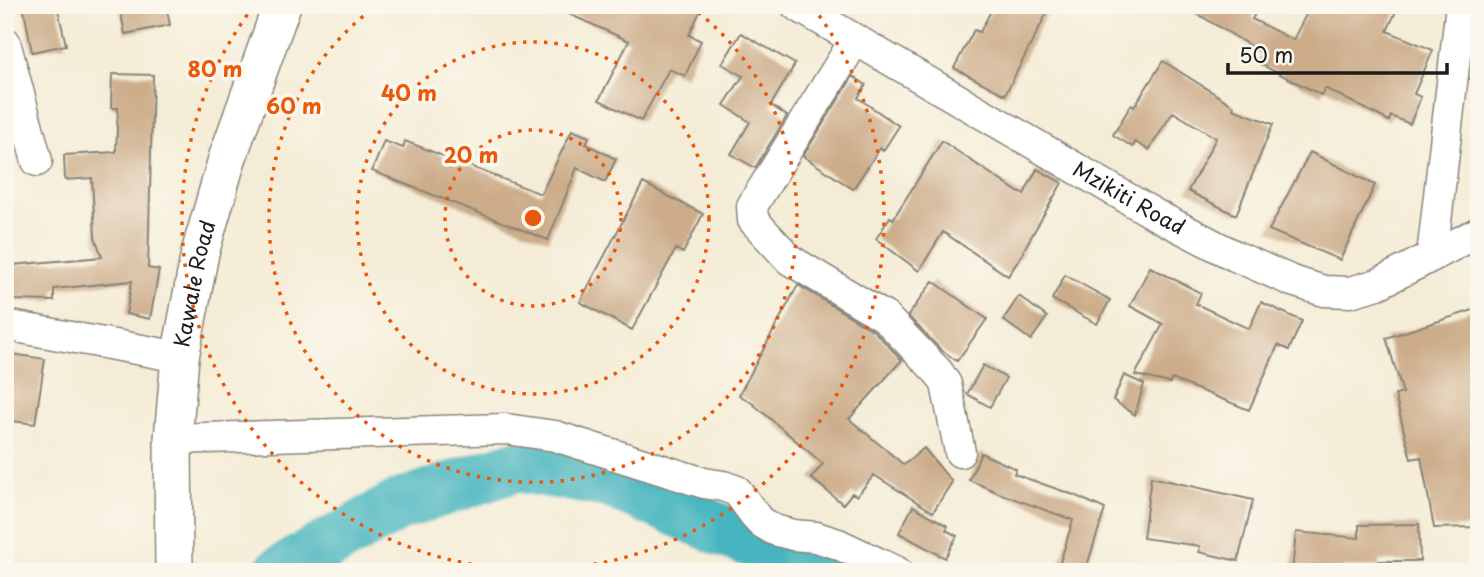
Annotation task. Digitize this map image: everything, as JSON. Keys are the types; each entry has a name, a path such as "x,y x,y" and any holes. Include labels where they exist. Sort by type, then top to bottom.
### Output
{"street":[{"name":"Kawale Road","path":"174,559 173,439 180,357 200,253 227,159 282,5"},
{"name":"Mzikiti Road","path":"796,5 1156,215 1235,256 1292,281 1324,291 1350,292 1378,284 1479,232"},
{"path":"1432,256 1461,5"},
{"path":"855,40 752,206 753,220 790,260 885,317 939,373 946,384 960,452"},
{"path":"5,42 37,161"},
{"path":"5,324 180,357"},
{"path":"173,439 506,429 555,436 737,491 759,522 774,530 827,541 898,572"}],"building":[{"path":"23,5 57,5 66,45 32,52"},
{"path":"166,5 170,25 125,34 120,9"},
{"path":"549,5 703,5 689,35 701,41 685,76 669,69 641,121 599,100 629,41"},
{"path":"994,5 1051,5 1005,95 954,68 974,30 980,32"},
{"path":"1183,5 1241,5 1255,14 1252,19 1293,40 1311,5 1399,5 1387,31 1433,50 1414,94 1421,97 1410,124 1391,116 1389,121 1325,88 1321,95 1258,63 1262,53"},
{"path":"741,33 795,64 771,105 787,116 755,168 731,154 750,122 724,105 743,76 722,64"},
{"path":"1163,61 1234,106 1233,109 1273,124 1236,215 1188,191 1216,138 1173,112 1149,150 1135,142 1133,147 1113,135"},
{"path":"112,74 153,75 148,268 159,270 150,319 126,314 132,281 54,289 54,301 11,300 12,265 102,257 95,237 92,178 65,180 64,155 116,152 118,108 111,108"},
{"path":"853,76 866,85 858,98 899,126 883,151 880,148 853,189 803,156"},
{"path":"572,130 589,137 586,144 616,159 605,182 577,168 548,240 372,171 384,141 403,148 405,141 541,194"},
{"path":"942,141 1018,192 1024,194 1037,169 1062,183 1008,276 943,232 919,271 876,239 890,217 893,219"},
{"path":"1310,152 1375,185 1340,260 1269,230"},
{"path":"643,183 703,214 683,253 676,249 632,330 580,302"},
{"path":"1150,267 1201,293 1196,304 1249,329 1261,302 1302,321 1289,350 1278,345 1249,410 1172,379 1170,383 1135,375 1163,324 1130,306"},
{"path":"1065,275 1110,300 1097,324 1052,299"},
{"path":"933,281 987,319 957,361 941,350 908,316"},
{"path":"798,285 874,331 902,360 849,419 904,465 924,448 952,482 933,512 874,475 857,496 852,493 843,504 811,478 823,464 739,395"},
{"path":"1019,296 1047,317 1031,340 1003,320"},
{"path":"1479,308 1479,527 1434,528 1421,457 1411,459 1395,395 1403,393 1386,338"},
{"path":"5,353 45,359 35,424 5,420"},
{"path":"983,365 1006,378 990,407 967,394"},
{"path":"1124,375 1144,384 1135,415 1113,400"},
{"path":"981,453 1016,469 1014,474 1105,509 1085,572 1057,572 1073,520 969,480"},
{"path":"1151,477 1253,500 1238,561 1199,552 1200,546 1143,538"},
{"path":"913,506 948,526 946,530 957,536 945,558 899,533"},
{"path":"1419,524 1420,561 1379,561 1379,567 1343,567 1342,572 1292,572 1296,532 1359,538 1359,525"}],"waterway":[{"path":"280,572 399,505 516,466 612,483 733,535 830,572"}]}
